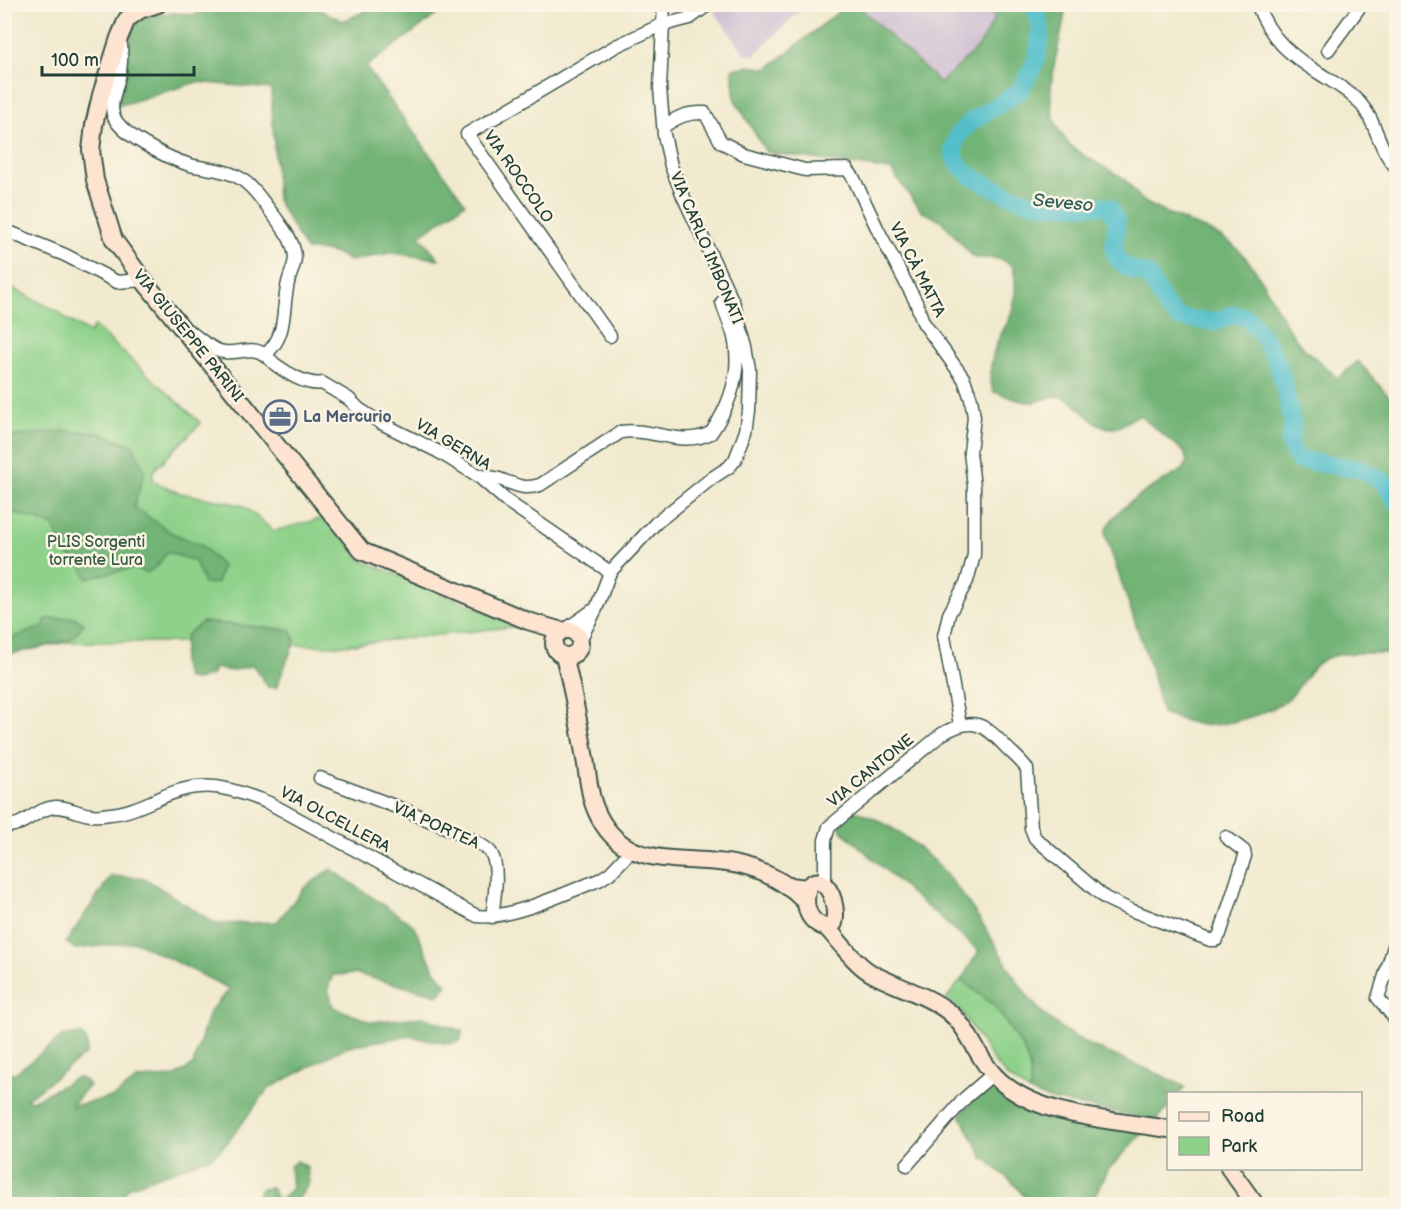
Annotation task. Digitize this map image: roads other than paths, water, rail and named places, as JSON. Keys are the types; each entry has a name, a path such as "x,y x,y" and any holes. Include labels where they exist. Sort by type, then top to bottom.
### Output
{"street":[{"name":"VIA GIUSEPPE PARINI","path":"158,4 140,10 127,19 119,38 94,126 91,150 95,180 114,240 143,280 362,551 528,621 567,642"},
{"name":"VIA CARLO IMBONATI","path":"567,642 596,609 610,572 656,523 729,467 739,455 746,431 751,391 746,347 730,296 671,166 664,126 660,80 664,4"},
{"path":"664,25 690,18 709,4"},
{"path":"1257,4 1272,35 1287,52 1341,87 1360,103 1373,125 1384,153 1396,167"},
{"path":"1328,50 1359,8 1355,4"},
{"name":"VIA ROCCOLO","path":"610,336 467,134 616,46 636,35 664,25"},
{"path":"119,38 120,70 112,108 114,117 120,126 138,139 188,164 239,177 254,191 292,241 295,264 287,285 280,335 278,341 265,355"},
{"name":"VIA CÀ MATTA","path":"664,126 682,115 692,112 705,113 722,142 744,154 805,170 847,169 916,302 923,322 964,379 974,417 970,452 974,487 974,555 968,581 949,614 944,636 966,724"},
{"path":"4,230 65,255 117,282 143,280"},
{"path":"477,475 501,479 516,486 533,487 540,485 621,432 634,431 684,440 711,433 721,419 737,366 734,338 722,302 730,296"},
{"name":"VIA GERNA","path":"178,323 216,350 256,351 309,382 322,383 349,399 359,409 374,418 477,475 507,502 610,572"},
{"path":"596,609 567,642 573,690 595,808 607,830 618,841 642,855 660,859 738,865 778,879 812,885 833,900 831,922 857,962 871,973 938,1005 951,1014 963,1027 993,1074 1016,1093 1054,1110 1167,1129"},
{"path":"966,724 988,729 1028,769 1031,828 1035,838 1105,898 1128,909 1210,940 1216,940 1245,856 1244,851 1226,837"},
{"name":"VIA CANTONE","path":"812,885 829,827 942,734 966,724"},
{"name":"VIA PORTEA","path":"320,778 420,817 479,843 491,852 496,866 492,917"},
{"name":"VIA OLCELLERA","path":"4,826 11,827 43,809 57,807 91,815 112,814 135,809 197,786 219,788 269,803 477,915 492,917"},
{"path":"492,917 511,913 599,880 632,850"},
{"path":"812,885 808,914 814,922 831,922"},
{"path":"1396,940 1378,998 1396,1020"},
{"path":"907,1165 965,1098 993,1074"},
{"path":"1230,1170 1255,1204"}],"waterway":[{"name":"Seveso","path":"1034,4 1041,27 1035,63 1020,91 972,121 958,135 953,152 959,165 969,174 989,185 1034,203 1109,207 1117,223 1114,243 1116,256 1130,269 1148,275 1167,308 1179,318 1215,322 1231,315 1239,315 1248,318 1263,337 1275,358 1282,378 1293,425 1289,443 1298,460 1361,469 1383,481 1396,501"},
{"path":"4,1198 9,1204"}],"place":[{"name":"La Mercurio","path":"280,417"}],"park label":[{"name":"PLIS Sorgenti torrente Lura","path":"96,551"}]}
